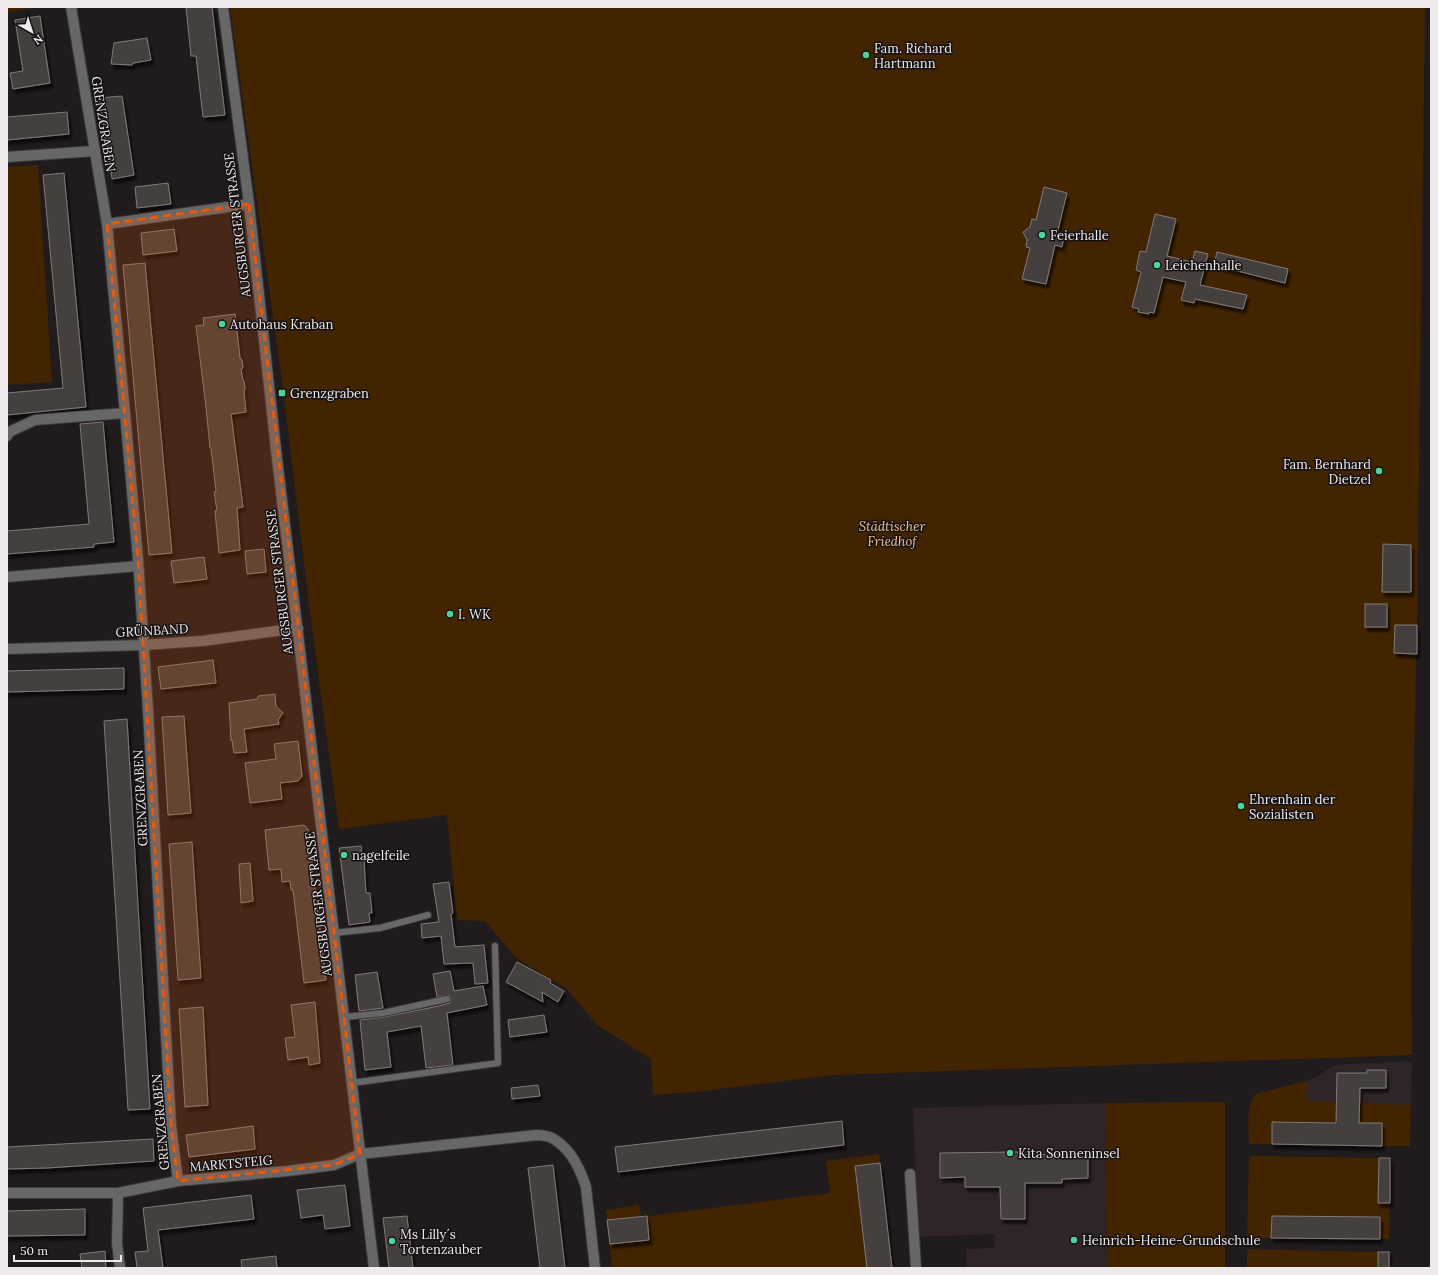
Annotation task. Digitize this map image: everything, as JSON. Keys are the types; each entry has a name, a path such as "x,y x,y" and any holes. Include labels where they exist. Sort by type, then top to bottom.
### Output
{"street":[{"name":"GRENZGRABEN","path":"71,7 107,224 125,413 138,566 172,1126 178,1181"},
{"name":"AUGSBURGER STRASSE","path":"223,7 249,204 374,1268"},
{"path":"7,157 95,151"},
{"path":"107,224 249,204"},
{"path":"7,436 9,432 35,420 125,413"},
{"path":"7,577 138,566"},
{"name":"GRÜNBAND","path":"7,649 143,645 202,641 298,628"},
{"path":"360,1154 537,1134 549,1137 562,1145 574,1160 582,1175 586,1188 595,1268"},
{"name":"MARKTSTEIG","path":"7,1193 118,1193 178,1181 288,1171 334,1165 360,1154"},
{"path":"910,1174 916,1268"},
{"path":"118,1193 117,1243 120,1268"}],"lane":[{"path":"334,933 380,928 428,915"},
{"path":"352,1083 498,1063 495,946"},
{"path":"345,1017 383,1012 447,999"}],"highlighted area":[{"path":"249,204 360,1154 334,1165 178,1181 171,1126 138,559 107,224"}],"shaded area":[{"path":"1412,1061 1411,1105 1307,1101 1306,1081 1317,1077 1334,1065"},
{"name":"Kita Sonneninsel","path":"1105,1103 1107,1268 967,1268 966,1249 995,1248 994,1234 918,1237 913,1108"}],"green space":[{"path":"7,7 40,7 7,12"},
{"name":"Städtischer Friedhof","path":"230,7 1425,7 1417,625 1411,898 1412,1055 833,1075 694,1092 653,1095 651,1059 597,1025 567,989 516,958 485,921 457,920 447,815 339,829 310,613 283,389"},
{"path":"38,165 52,382 7,385 7,167"},
{"path":"1306,1081 1307,1101 1411,1105 1410,1146 1382,1146 1382,1123 1273,1122 1272,1144 1249,1144 1249,1111 1250,1105 1256,1094"},
{"path":"1225,1102 1225,1268 1107,1268 1105,1103"},
{"path":"879,1154 880,1163 855,1166 867,1268 612,1268 606,1210 639,1205 641,1217 830,1193 826,1161"},
{"path":"1249,1156 1379,1158 1378,1203 1390,1203 1389,1239 1380,1239 1380,1217 1272,1216 1271,1238 1247,1238"},
{"path":"1247,1249 1378,1252 1378,1268 1247,1268"}],"building":[{"path":"186,7 212,7 225,115 203,117 196,56 191,56"},
{"path":"40,16 50,83 13,89 10,73 23,71 15,20"},
{"path":"147,38 151,60 133,63 132,65 111,64 114,43"},
{"path":"122,96 134,175 112,179 99,98"},
{"path":"67,112 69,134 7,140 7,117"},
{"path":"64,173 86,407 7,415 7,393 63,388 43,175"},
{"path":"168,183 171,204 137,208 135,187"},
{"name":"Feierhalle","path":"1044,187 1067,193 1057,234 1064,236 1062,247 1055,245 1046,284 1022,279 1030,248 1026,247 1027,240 1023,232 1030,227 1032,219 1036,220"},
{"path":"1155,214 1176,219 1167,256 1192,262 1195,251 1208,254 1200,285 1247,295 1243,309 1195,299 1194,303 1181,300 1186,282 1163,277 1154,313 1149,312 1149,314 1138,312 1139,309 1132,307 1141,272 1136,270 1140,251 1146,252"},
{"path":"174,229 177,251 143,255 141,233"},
{"path":"1217,252 1288,269 1285,283 1214,265"},
{"path":"145,263 172,553 149,555 123,265"},
{"path":"235,314 240,358 242,360 243,368 241,369 245,389 246,412 231,414 243,507 237,508 240,550 219,553 215,511 217,510 214,492 216,491 196,326 204,325 203,318"},
{"path":"103,422 114,542 94,544 94,547 7,554 7,531 89,524 80,424"},
{"path":"1383,544 1411,545 1411,592 1382,592"},
{"path":"264,549 266,572 247,574 245,551"},
{"path":"204,557 207,579 174,583 171,561"},
{"path":"1365,604 1387,604 1387,627 1365,627"},
{"path":"1395,625 1417,625 1417,654 1394,653"},
{"path":"213,660 216,683 161,689 158,667"},
{"path":"124,668 124,689 7,692 7,671"},
{"path":"275,694 276,706 283,713 278,720 279,724 244,729 247,752 234,753 232,740 231,741 229,703 258,699 258,696"},
{"path":"184,716 191,813 168,815 162,717"},
{"path":"127,719 150,1109 128,1110 104,721"},
{"path":"298,741 302,776 298,781 280,783 282,799 250,803 245,763 276,759 274,744"},
{"path":"304,825 308,829 326,980 304,983 293,890 291,890 290,881 282,882 281,869 269,870 265,830"},
{"path":"192,842 201,978 178,980 169,844"},
{"path":"361,846 362,859 364,859 366,893 370,893 372,913 369,913 370,922 349,925 339,848"},
{"path":"250,863 253,901 241,903 239,864"},
{"path":"449,882 455,947 484,945 488,983 475,984 473,963 444,964 441,936 422,938 421,924 439,922 433,884"},
{"path":"517,962 551,980 550,983 564,991 558,1002 542,992 543,1002 506,982"},
{"path":"450,971 454,991 483,986 487,1005 447,1013 453,1065 426,1068 421,1026 387,1032 391,1067 365,1070 360,1020 384,1017 450,1003 451,998 449,995 437,997 433,974"},
{"path":"377,972 383,1008 359,1011 355,975"},
{"path":"315,1002 320,1063 309,1065 308,1057 288,1060 285,1038 295,1037 291,1005"},
{"path":"203,1007 208,1105 185,1107 179,1009"},
{"path":"544,1015 547,1032 510,1037 508,1020"},
{"path":"1367,1070 1386,1070 1386,1088 1360,1088 1359,1123 1382,1123 1382,1146 1272,1144 1272,1122 1336,1123 1337,1073 1367,1073"},
{"path":"538,1085 540,1096 512,1099 511,1088"},
{"path":"842,1121 844,1145 618,1172 615,1147"},
{"path":"253,1126 255,1149 189,1157 186,1135"},
{"path":"153,1139 154,1161 7,1169 7,1147"},
{"path":"1020,1152 1020,1155 1088,1154 1088,1178 1062,1179 1062,1183 1025,1183 1025,1219 1001,1219 1000,1187 965,1187 965,1177 940,1178 940,1153"},
{"path":"1379,1158 1390,1158 1390,1203 1378,1203"},
{"path":"880,1163 892,1268 867,1268 855,1166"},
{"path":"553,1165 565,1268 540,1268 528,1168"},
{"path":"345,1185 350,1226 325,1229 323,1215 301,1218 297,1190"},
{"path":"251,1195 254,1219 158,1230 163,1268 137,1268 135,1252 148,1251 143,1208"},
{"path":"85,1209 85,1235 7,1236 7,1211"},
{"path":"407,1216 413,1268 389,1268 383,1218"},
{"path":"647,1216 649,1240 610,1244 607,1220"},
{"path":"1272,1216 1380,1217 1380,1239 1271,1238"},
{"path":"105,1251 106,1268 82,1268 80,1254"},
{"path":"1378,1252 1389,1252 1389,1268 1378,1268"},
{"path":"276,1256 277,1268 242,1268 241,1260"}],"place":[{"name":"Fam. Richard Hartmann","path":"866,55"},
{"name":"Feierhalle","path":"1042,235"},
{"name":"Leichenhalle","path":"1157,265"},
{"name":"Autohaus Kraban","path":"222,324"},
{"name":"Grenzgraben","path":"282,393"},
{"name":"Fam. Bernhard Dietzel","path":"1379,471"},
{"name":"I. WK","path":"450,614"},
{"name":"Ehrenhain der Sozialisten","path":"1241,806"},
{"name":"nagelfeile","path":"344,855"},
{"name":"Kita Sonneninsel","path":"1010,1153"},
{"name":"Heinrich-Heine-Grundschule","path":"1074,1240"},
{"name":"Ms Lilly´s Tortenzauber","path":"392,1241"}]}
